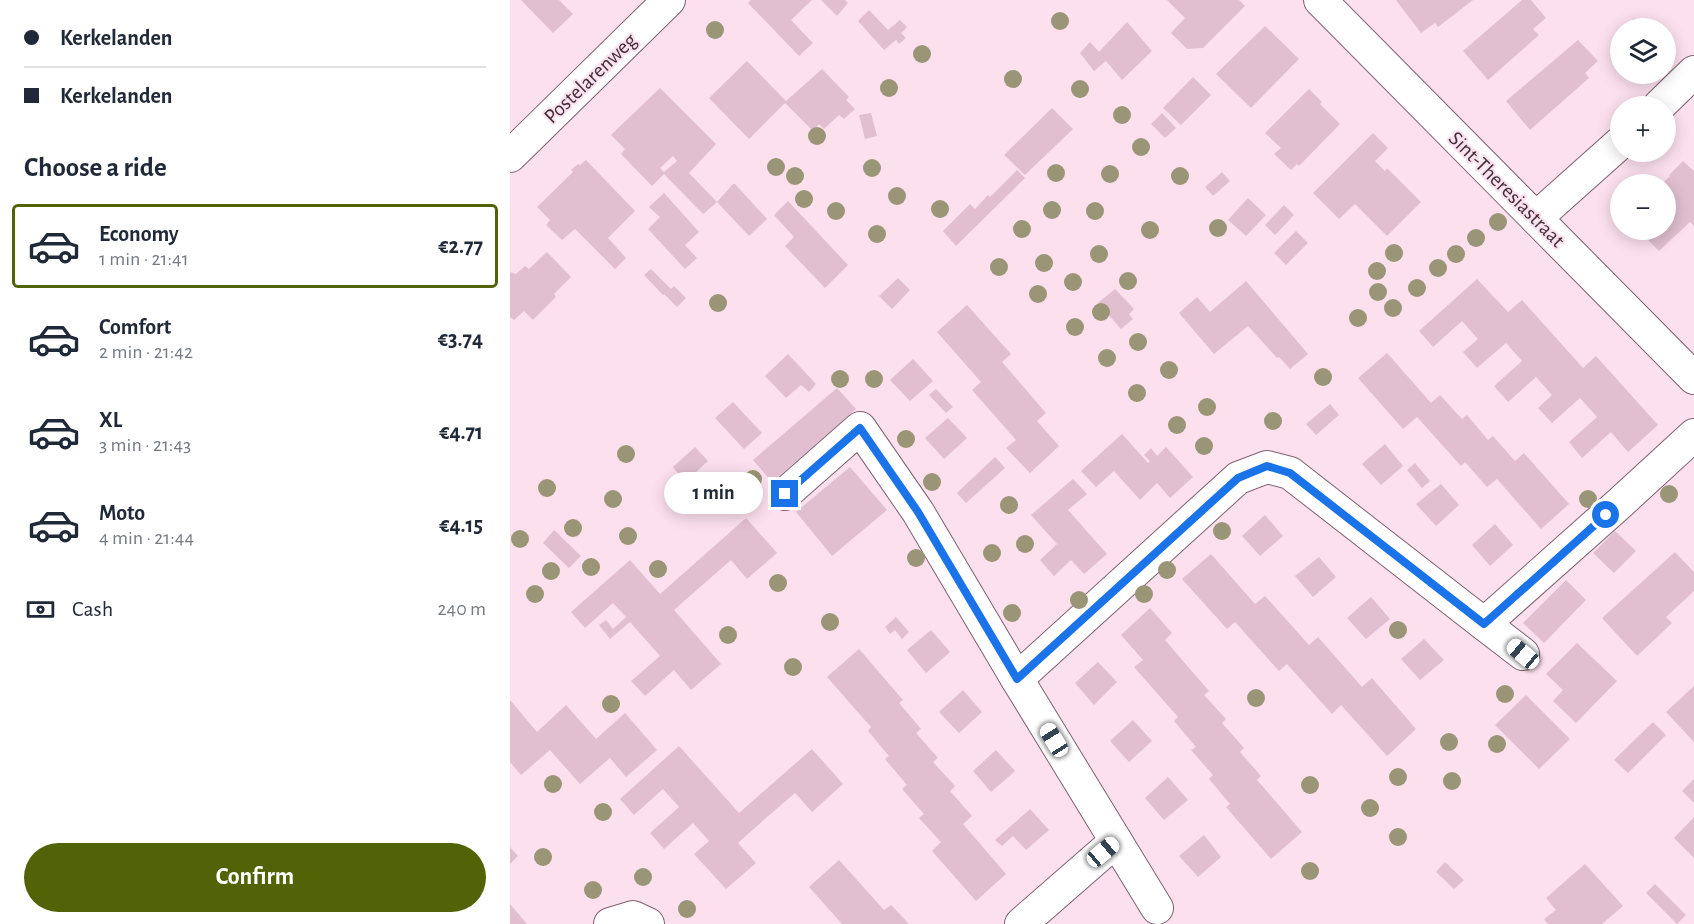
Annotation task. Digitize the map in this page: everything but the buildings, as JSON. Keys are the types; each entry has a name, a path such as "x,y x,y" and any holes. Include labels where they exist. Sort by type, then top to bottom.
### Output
{"street":[{"name":"Postelarenweg","path":"510,156 669,0"},
{"name":"Sint-Theresiastraat","path":"1320,0 1694,378"},
{"path":"1669,96 1694,72"},
{"path":"1536,218 1610,151"},
{"path":"785,494 860,428 918,512 1017,679 1158,908"},
{"path":"1484,624 1694,435"},
{"path":"1017,679 1238,478 1267,466 1290,473 1523,654"},
{"path":"1021,924 1116,841"},
{"path":"610,924 633,916 648,924"}],"route":[{"path":"785,494 860,428 918,512 1017,679 1238,478 1267,466 1290,473 1484,624 1606,515"}]}
